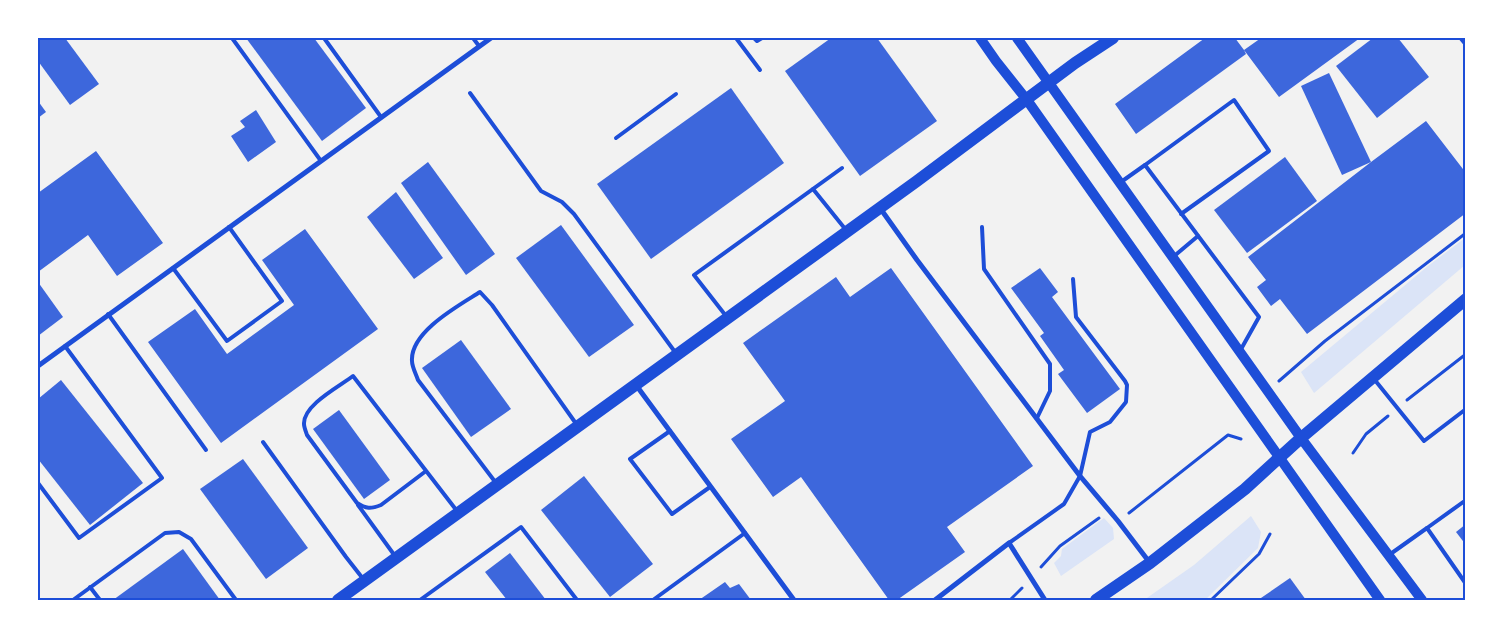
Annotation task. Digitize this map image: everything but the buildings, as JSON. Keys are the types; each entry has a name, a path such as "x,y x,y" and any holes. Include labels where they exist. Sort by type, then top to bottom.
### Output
{"main road":[{"path":"980,38 1027,100 1380,600"},
{"path":"1017,38 1301,438 1422,600"},
{"path":"338,600 880,208 1075,63 1113,38"},
{"path":"1096,600 1150,563 1245,489 1301,438 1466,299"}],"street":[{"path":"38,366 491,38"},
{"path":"1461,38 1466,44"},
{"path":"880,208 1080,476 1150,563"},
{"path":"636,384 794,600"},
{"path":"935,600 1009,543 1045,600"}],"lane":[{"path":"232,38 320,161"},
{"path":"324,38 381,117"},
{"path":"473,38 479,46"},
{"path":"736,38 760,70"},
{"path":"754,38 757,41 762,38"},
{"path":"470,93 541,191 562,202 574,214 677,354"},
{"path":"616,138 676,94"},
{"path":"1121,182 1234,100 1269,151 1181,214"},
{"path":"1145,165 1259,317 1240,352"},
{"path":"727,318 694,275 842,168"},
{"path":"813,189 847,232"},
{"path":"173,268 228,341 282,301 229,227"},
{"path":"982,227 984,269 1050,364 1050,391 1037,418"},
{"path":"1174,257 1198,236"},
{"path":"1009,543 1064,504 1080,476 1090,432 1110,422 1126,402 1127,385 1076,317 1073,279"},
{"path":"497,485 418,380 412,361 416,341 431,325 480,292 492,305 578,426"},
{"path":"108,314 206,450"},
{"path":"38,482 79,538 162,478 65,346"},
{"path":"397,558 307,435 304,423 307,412 314,404 353,376 458,513"},
{"path":"1372,377 1424,441 1466,409"},
{"path":"670,431 630,459 672,514 710,487"},
{"path":"263,442 365,582"},
{"path":"356,503 364,508 372,509 381,505 426,471"},
{"path":"1388,555 1466,500"},
{"path":"420,600 521,527 577,600"},
{"path":"1427,528 1466,584"},
{"path":"72,600 165,533 179,532 191,539 236,600"},
{"path":"653,600 745,533"},
{"path":"90,587 100,600"}],"path":[{"path":"1279,382 1325,340 1466,233"},
{"path":"1211,600 1259,554 1270,534"}],"shaded area":[{"path":"1465,238 1465,265 1314,393 1301,372 1428,266"},
{"path":"1251,516 1261,532 1258,548 1205,600 1144,600 1194,565"},
{"path":"1104,518 1113,528 1114,539 1061,576 1054,563 1061,556 1062,549"}]}
